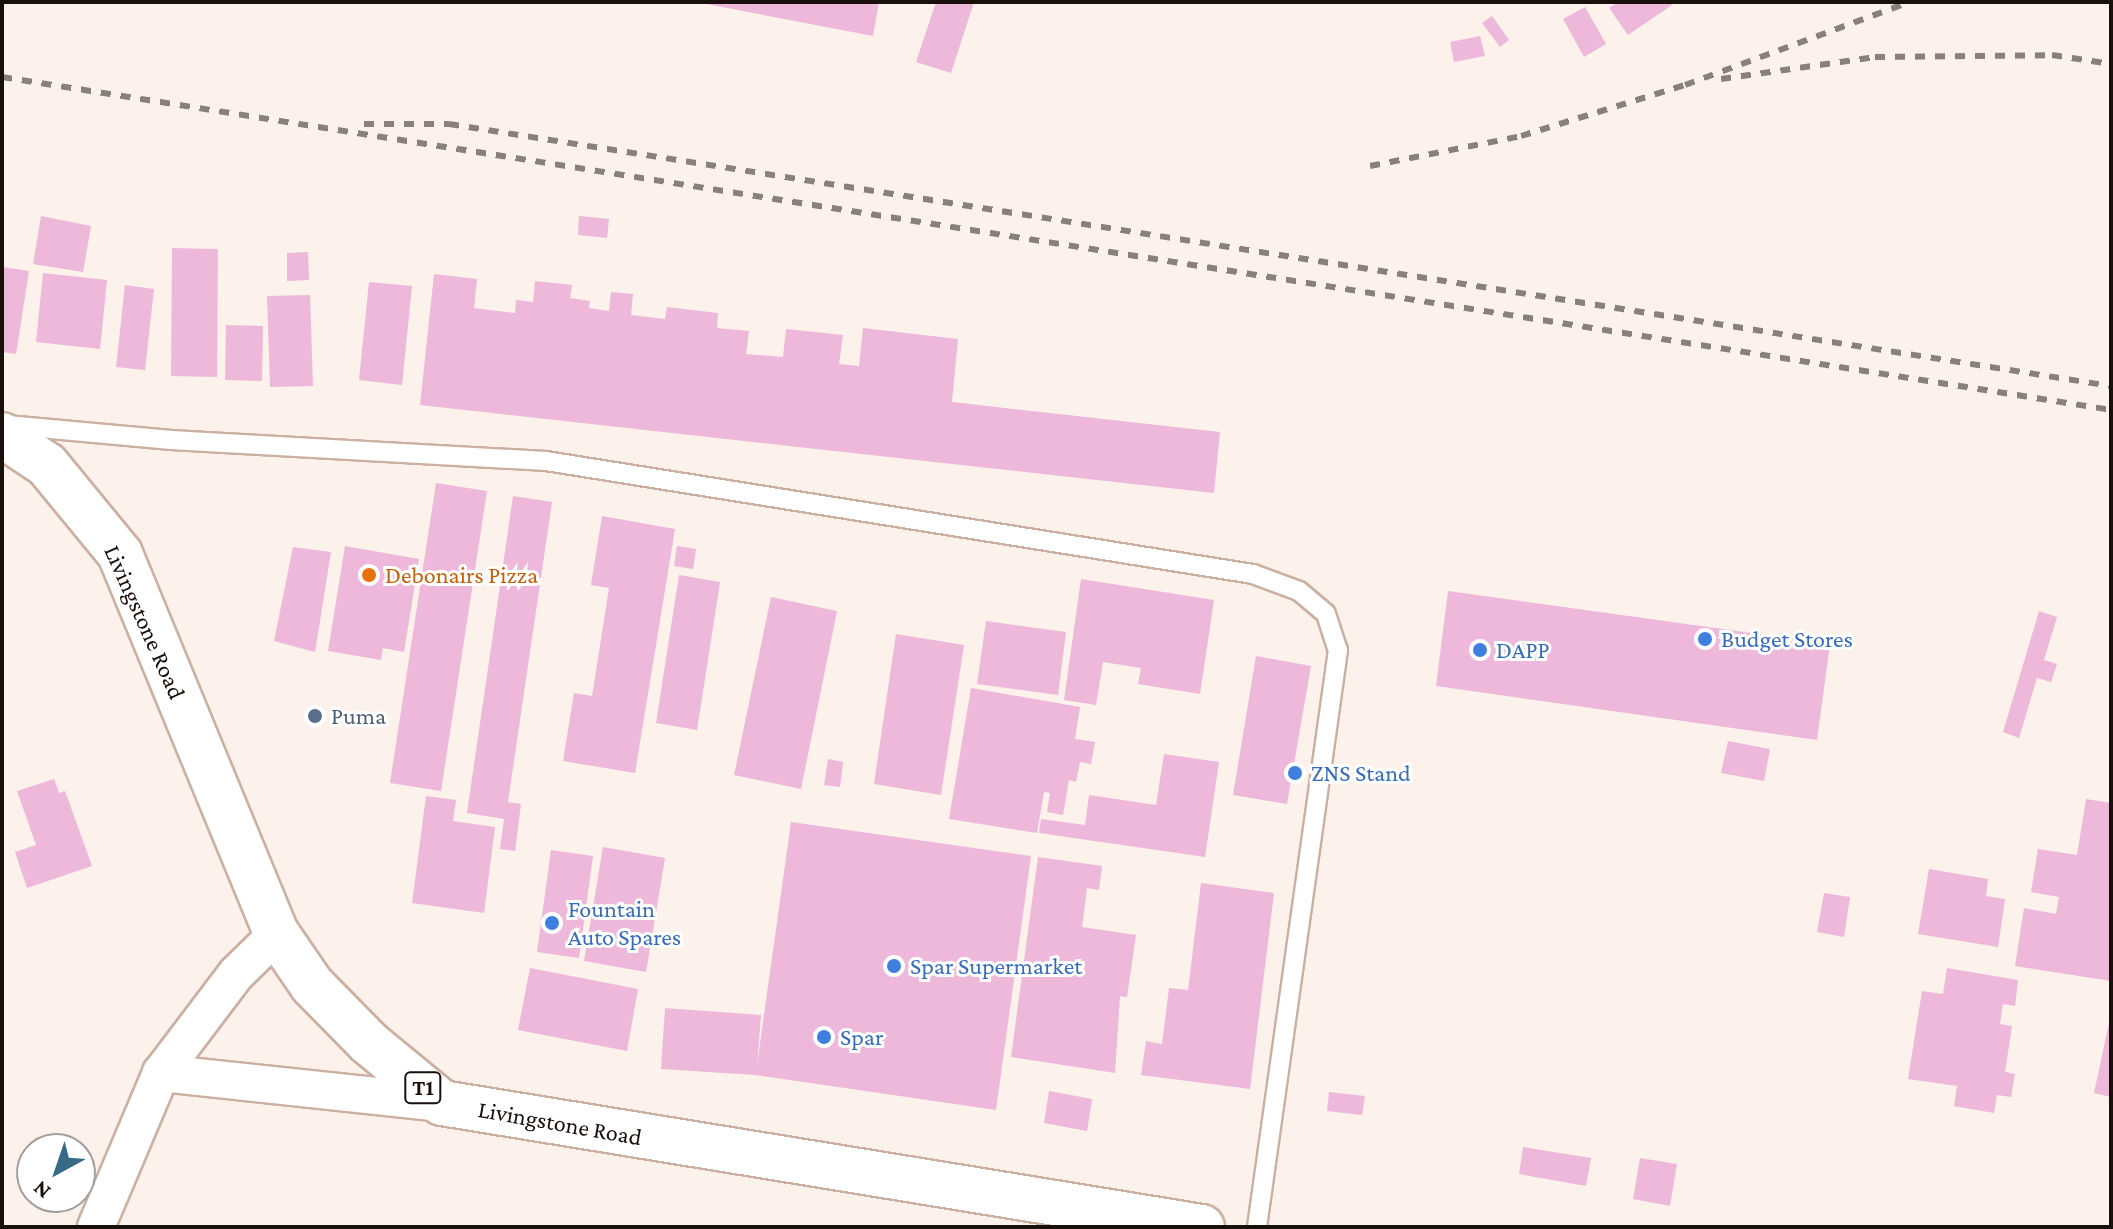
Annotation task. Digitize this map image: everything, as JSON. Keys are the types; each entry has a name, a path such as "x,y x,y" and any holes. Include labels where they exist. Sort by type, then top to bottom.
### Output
{"highway":[{"name":"Livingstone Road","path":"2,435 47,465 120,554 277,934 312,985 369,1043 442,1103 1092,1219 1202,1227"}],"street":[{"path":"96,1227 161,1073 236,974 277,934"},
{"path":"161,1073 442,1103"}],"lane":[{"path":"2,424 171,440 546,461 1253,574 1299,591 1326,614 1338,650 1257,1227"}],"building":[{"path":"696,2 879,2 873,36"},
{"path":"936,2 974,2 951,73 916,62"},
{"path":"1618,2 1670,2 1672,5 1628,35 1609,8"},
{"path":"1585,7 1606,44 1584,57 1563,19"},
{"path":"1492,16 1509,40 1500,47 1482,23"},
{"path":"1480,36 1485,56 1454,62 1450,42"},
{"path":"41,216 91,226 83,272 33,264"},
{"path":"579,216 609,219 607,238 578,235"},
{"path":"172,248 218,249 217,377 171,376"},
{"path":"308,252 309,280 287,281 287,253"},
{"path":"2,267 29,271 16,354 2,352"},
{"path":"43,273 107,280 100,349 36,342"},
{"path":"434,274 477,279 474,308 515,313 516,300 533,302 535,281 572,285 570,298 590,301 589,308 609,311 611,292 633,294 631,315 665,319 667,307 718,313 717,328 749,331 746,354 783,357 786,329 843,335 839,364 859,366 863,328 958,339 952,402 1220,432 1214,493 420,405"},
{"path":"369,282 412,286 402,385 359,380"},
{"path":"125,285 154,289 145,370 116,367"},
{"path":"310,295 313,386 270,387 267,296"},
{"path":"226,325 263,326 262,381 225,380"},
{"path":"436,483 487,491 441,791 390,783"},
{"path":"513,496 552,502 508,802 521,804 515,851 500,849 504,819 467,813"},
{"path":"602,516 675,529 635,773 563,761 574,693 592,696 609,588 591,585"},
{"path":"345,546 419,559 404,652 383,648 381,660 328,651"},
{"path":"677,546 696,549 693,569 674,566"},
{"path":"293,547 331,552 315,652 274,641"},
{"path":"679,575 720,582 697,730 656,723"},
{"path":"1081,579 1214,600 1200,694 1138,684 1141,668 1103,662 1096,705 1064,700"},
{"path":"1448,591 1830,644 1817,740 1436,686"},
{"path":"771,597 837,611 801,789 734,775"},
{"path":"2039,611 2057,617 2044,660 2057,664 2051,682 2037,678 2019,738 2003,732"},
{"path":"986,621 1066,632 1058,695 977,684"},
{"path":"896,634 964,645 941,795 874,784"},
{"path":"1256,656 1311,666 1287,804 1233,795"},
{"path":"971,688 1080,707 1075,739 1095,742 1091,764 1080,762 1076,782 1069,780 1063,815 1047,812 1050,793 1044,792 1037,833 949,819"},
{"path":"1728,741 1770,749 1764,781 1721,773"},
{"path":"1164,754 1219,762 1205,857 1039,833 1041,819 1085,825 1089,795 1156,805"},
{"path":"828,759 843,762 840,787 824,785"},
{"path":"54,779 59,793 65,791 92,866 27,888 15,852 36,845 17,791"},
{"path":"426,796 456,800 453,821 495,827 484,913 412,903"},
{"path":"2086,799 2111,803 2111,981 2015,966 2024,908 2056,914 2059,897 2031,892 2038,849 2077,855"},
{"name":"Spar Supermarket","path":"791,822 1031,856 996,1110 756,1075 661,1069 665,1008 761,1015 757,1065"},
{"path":"603,847 665,858 646,972 584,961"},
{"path":"551,850 593,856 579,958 537,952"},
{"path":"1038,857 1102,866 1099,890 1087,888 1082,927 1136,935 1127,997 1120,996 1115,1073 1011,1057"},
{"path":"1929,869 1988,879 1986,896 2005,899 1998,947 1918,934"},
{"path":"1201,883 1274,893 1250,1089 1141,1075 1146,1041 1162,1044 1169,988 1188,990"},
{"path":"1824,893 1850,897 1844,937 1817,932"},
{"path":"530,968 638,989 627,1051 518,1030"},
{"path":"1947,968 2018,980 2015,1006 2003,1004 2000,1024 2012,1026 2005,1072 2015,1074 2011,1097 1997,1095 1994,1113 1954,1106 1957,1086 1908,1079 1922,991 1943,994"},
{"path":"2111,1018 2111,1097 2094,1093"},
{"path":"1049,1091 1092,1099 1087,1131 1044,1123"},
{"path":"1329,1092 1365,1096 1362,1115 1327,1111"},
{"path":"1523,1147 1591,1158 1586,1186 1519,1174"},
{"path":"1640,1158 1677,1164 1670,1206 1633,1199"}],"railway":[{"path":"1370,166 1521,136 1685,85 1909,2"},
{"path":"1721,79 1875,57 2052,55 2111,64"},
{"path":"2,77 2111,410"},
{"path":"364,124 449,124 2111,386"}],"place":[{"name":"Debonairs Pizza","path":"369,575"},
{"name":"Budget Stores","path":"1705,639"},
{"name":"DAPP","path":"1480,650"},
{"name":"Puma","path":"315,716"},
{"name":"ZNS Stand","path":"1295,773"},
{"name":"Fountain Auto Spares","path":"552,923"},
{"name":"Spar Supermarket","path":"894,966"},
{"name":"Spar","path":"824,1037"}]}
